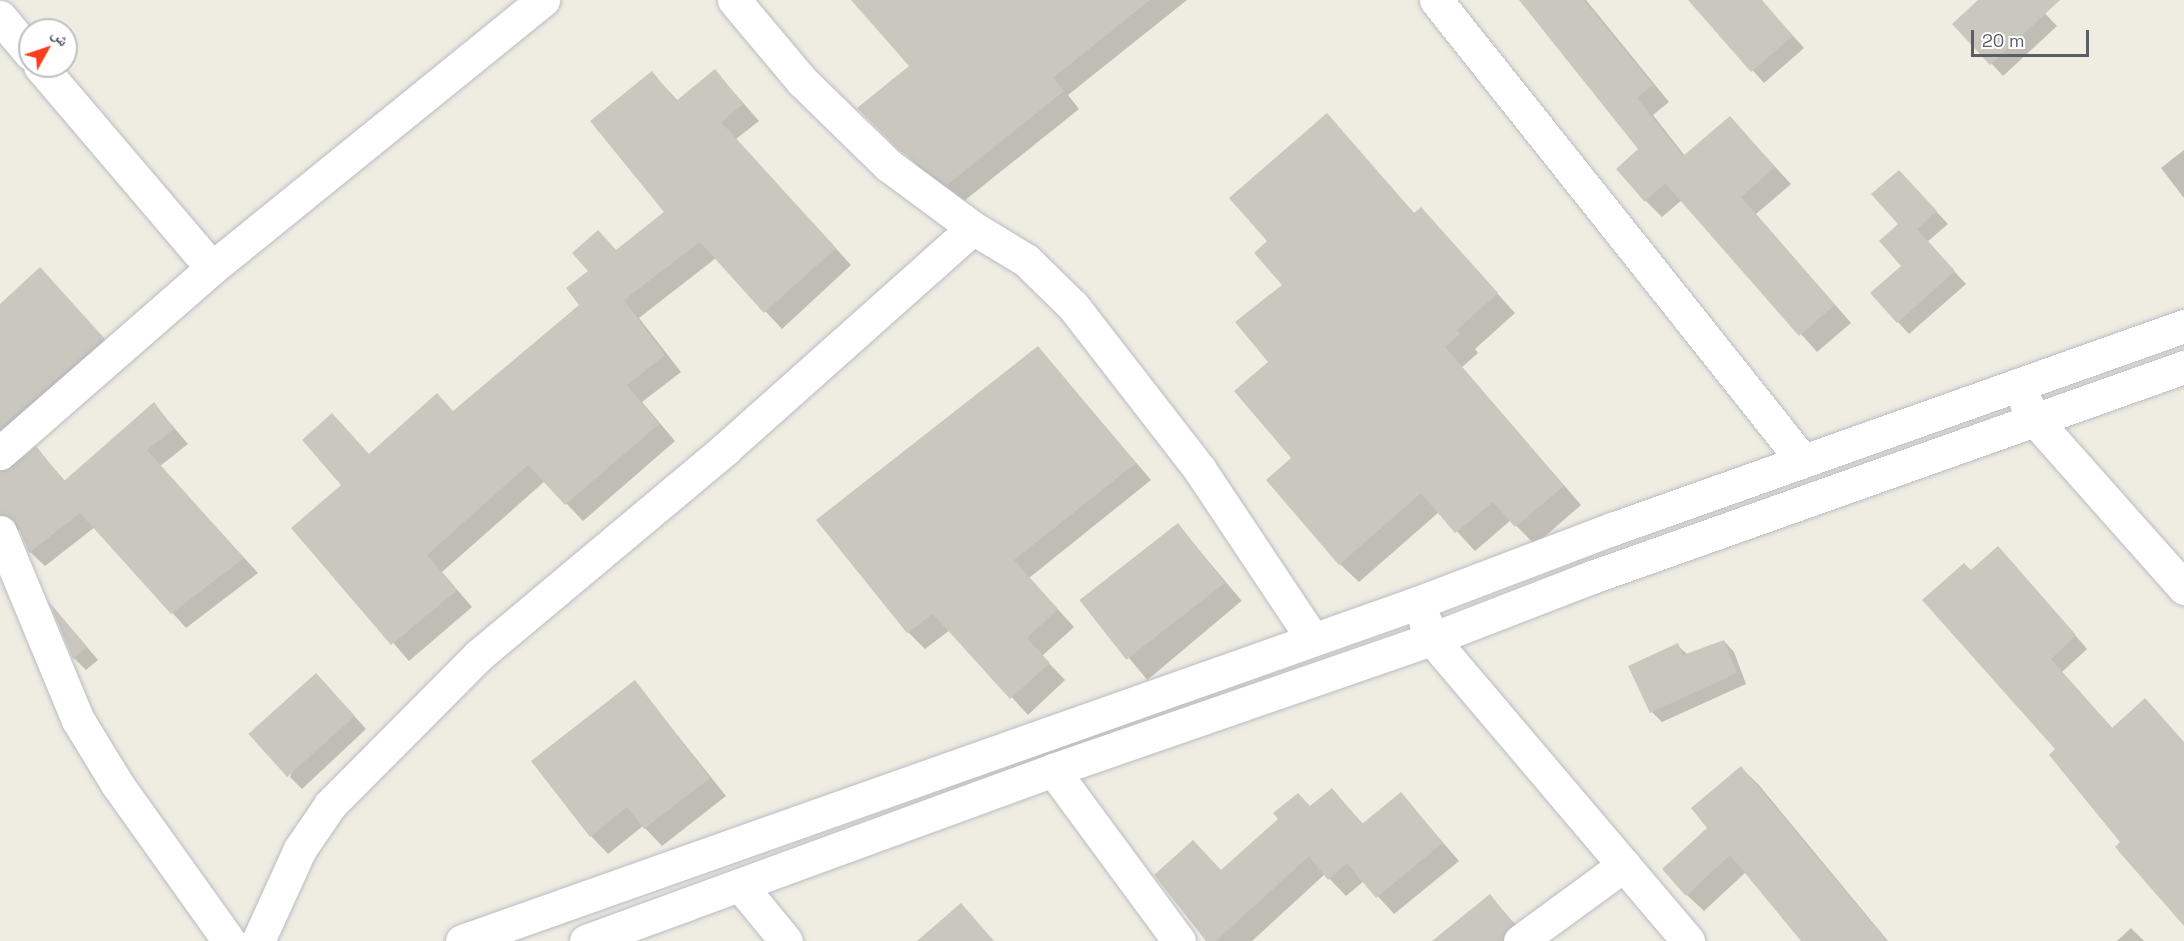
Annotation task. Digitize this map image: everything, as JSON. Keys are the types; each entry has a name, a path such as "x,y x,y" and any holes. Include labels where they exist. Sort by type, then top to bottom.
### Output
{"street":[{"path":"0,453 212,268 543,0"},
{"path":"734,0 802,81 888,165 973,228 1026,260 1073,306 1200,470 1312,638"},
{"path":"1436,0 1803,461"},
{"path":"0,17 18,39"},
{"path":"50,78 212,268"},
{"path":"258,941 300,849 330,805 479,655 725,449 973,228"},
{"path":"462,941 1312,638 1417,603 1803,461 2184,326"},
{"path":"586,941 1053,770 1432,639 1592,577 2184,366"},
{"path":"2015,386 2036,420 2184,588"},
{"path":"0,532 78,720 117,784 229,941"},
{"path":"1417,603 1432,639 1688,941"},
{"path":"1053,770 1179,941"},
{"path":"1520,941 1624,865"},
{"path":"741,885 786,941"}],"building":[{"path":"851,0 1150,0 1053,78 1064,91 947,185 900,151 857,108 909,66"},
{"path":"1519,0 1584,0 1653,85 1637,98 1683,156 1730,116 1775,167 1741,197 1835,305 1799,336 1665,183 1645,202 1616,169 1638,149"},
{"path":"1688,0 1762,0 1793,36 1751,72"},
{"path":"1978,0 2060,0 1990,65 1952,24"},
{"path":"715,69 743,104 721,122 836,248 764,313 700,242 624,300 665,355 627,385 659,424 565,505 528,465 427,555 457,590 391,645 291,528 341,485 302,440 332,413 369,454 437,393 453,411 579,305 566,288 588,271 572,253 598,230 616,250 664,212 590,121 652,71 676,101"},
{"path":"1327,113 1414,213 1421,207 1498,293 1457,330 1460,334 1445,347 1564,486 1515,527 1493,502 1455,533 1421,493 1339,565 1266,480 1291,458 1234,391 1268,362 1235,322 1282,285 1254,253 1267,241 1229,198"},
{"path":"1899,170 1937,211 1917,229 1955,271 1897,323 1870,293 1901,266 1879,241 1898,224 1871,194"},
{"path":"40,267 104,338 0,428 0,304"},
{"path":"1038,346 1136,463 1014,560 1058,609 1027,638 1050,663 1010,699 933,614 907,633 816,520"},
{"path":"154,402 174,429 147,450 244,558 171,614 80,513 29,553 17,524 11,517 0,514 0,471 12,467 36,446 64,481"},
{"path":"1178,523 1225,583 1126,660 1079,600"},
{"path":"1998,546 2076,635 2051,659 2112,728 2145,698 2184,742 2184,926 2115,847 2120,842 2049,755 2055,749 1922,600 1964,563 1971,570"},
{"path":"49,602 87,647 73,659"},
{"path":"1724,640 1737,673 1650,713 1628,666 1678,643 1683,655"},
{"path":"316,673 355,716 287,777 248,734"},
{"path":"635,680 710,778 644,829 627,807 590,837 531,761"},
{"path":"1741,766 1887,941 1801,941 1730,855 1686,896 1662,869 1707,828 1691,808"},
{"path":"1332,788 1362,824 1401,792 1443,843 1376,898 1347,863 1328,880 1309,856 1216,941 1206,941 1154,875 1193,840 1221,870 1278,819 1273,813 1298,793 1310,806"},
{"path":"1490,894 1513,923 1502,941 1432,941"},
{"path":"961,903 994,941 917,941"}]}
